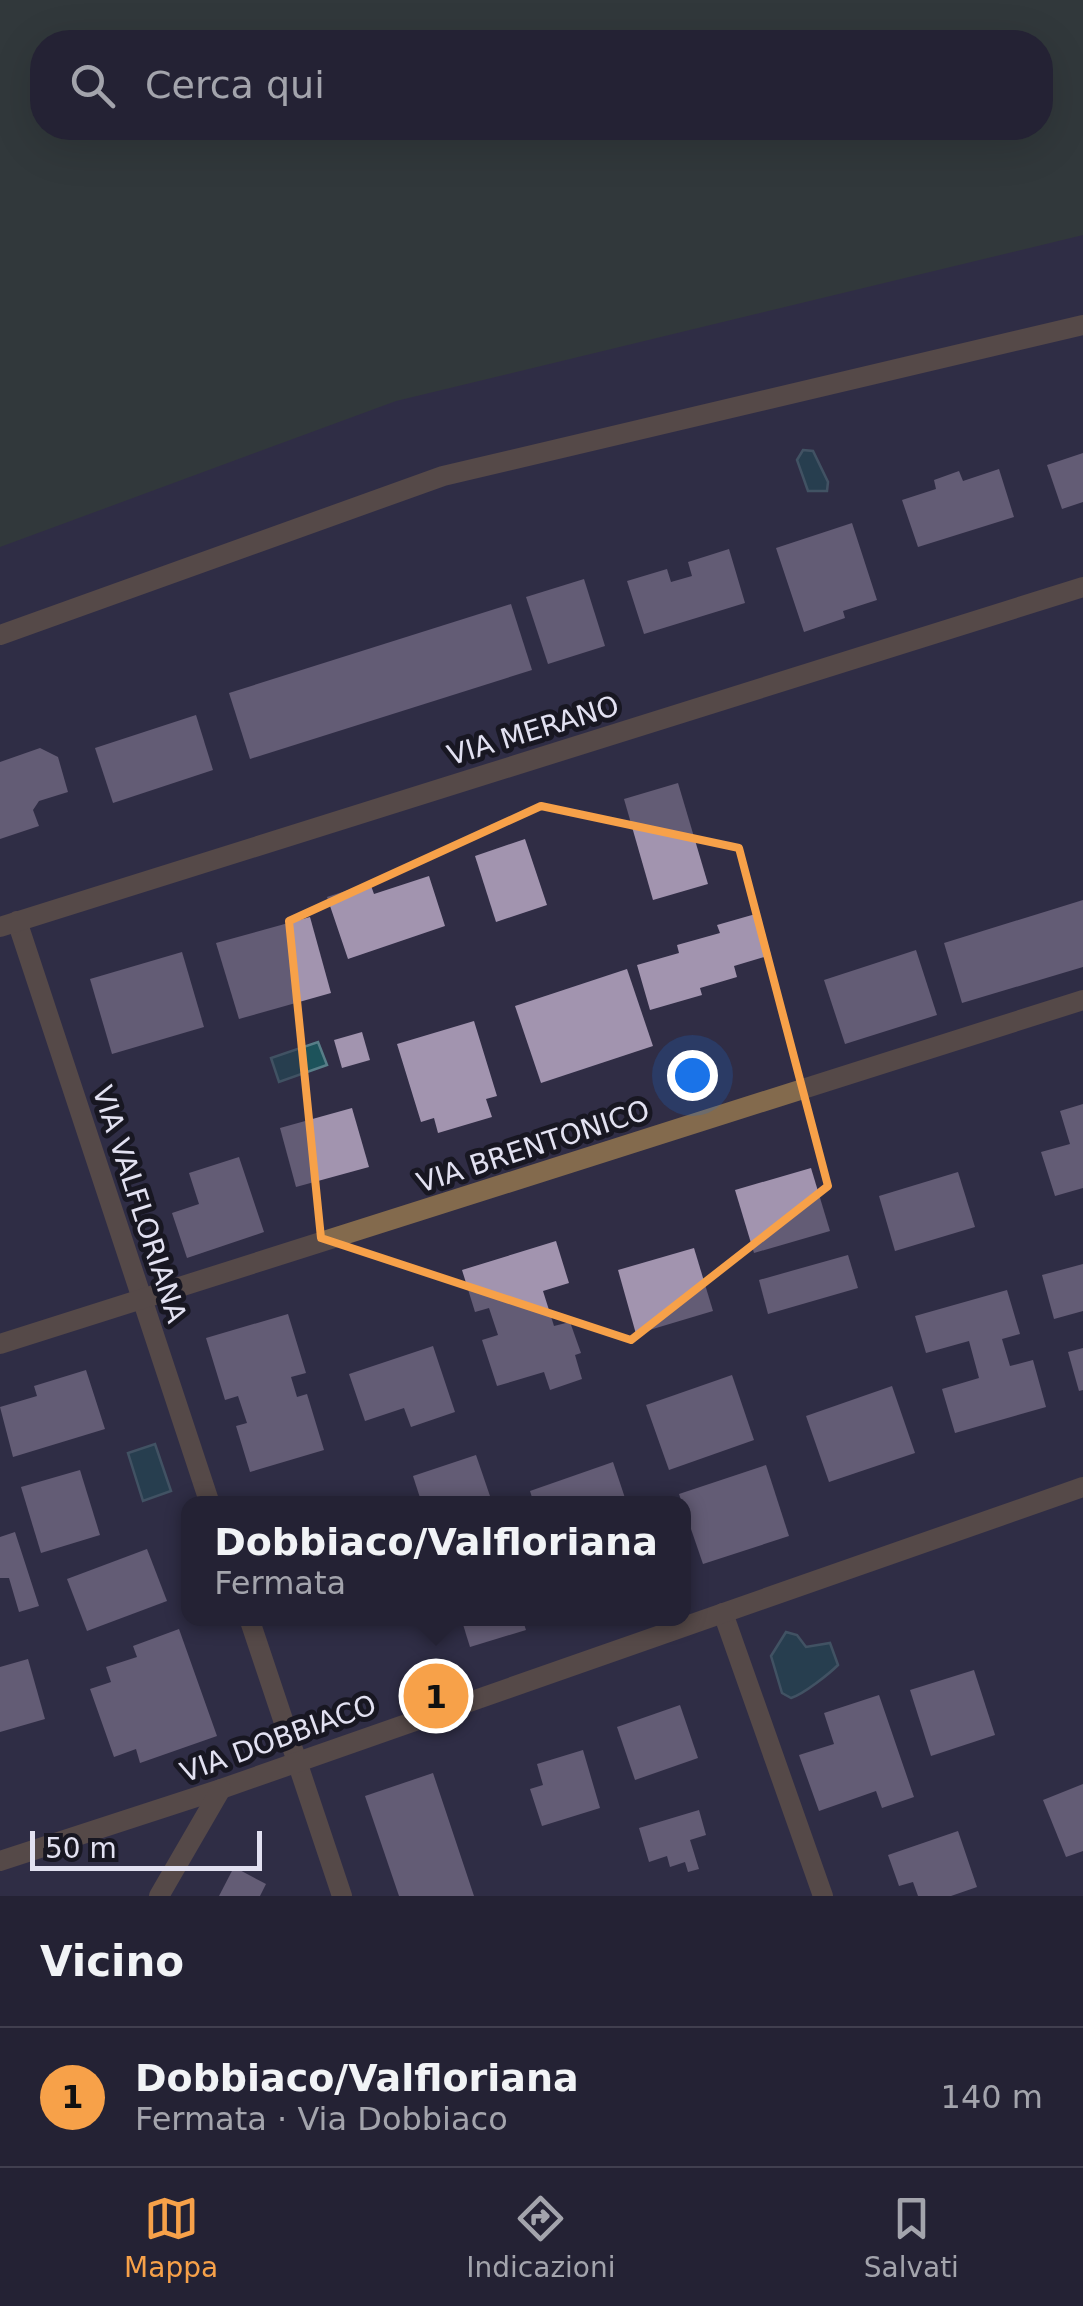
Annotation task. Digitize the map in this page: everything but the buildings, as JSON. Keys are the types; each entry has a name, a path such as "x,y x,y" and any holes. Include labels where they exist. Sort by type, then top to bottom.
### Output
{"street":[{"path":"0,634 442,476 1083,325"},
{"name":"VIA MERANO","path":"9,924 1083,587"},
{"name":"VIA VALFLORIANA","path":"9,924 207,1496"},
{"name":"VIA BRENTONICO","path":"0,1344 1083,1000"},
{"name":"VIA DOBBIACO","path":"691,1624 1083,1486"},
{"path":"722,1613 823,1896"},
{"path":"252,1626 342,1896"},
{"name":"VIA DOBBIACO","path":"0,1861 221,1789 684,1626"},
{"path":"159,1896 221,1789"}],"highlighted area":[{"path":"541,806 739,848 828,1186 631,1340 321,1238 289,921"}],"shaded area":[{"path":"0,0 1083,0 1083,235 396,401 0,547"},
{"path":"803,450 813,451 828,482 827,491 808,491 797,460"},
{"path":"318,1042 327,1065 279,1082 271,1058"},
{"path":"155,1444 171,1491 143,1501 128,1453"},
{"path":"786,1632 797,1635 806,1647 830,1643 838,1665 791,1698 782,1693 771,1656"}],"place":[{"name":"Dobbiaco/Valfloriana","path":"436,1696"}]}
